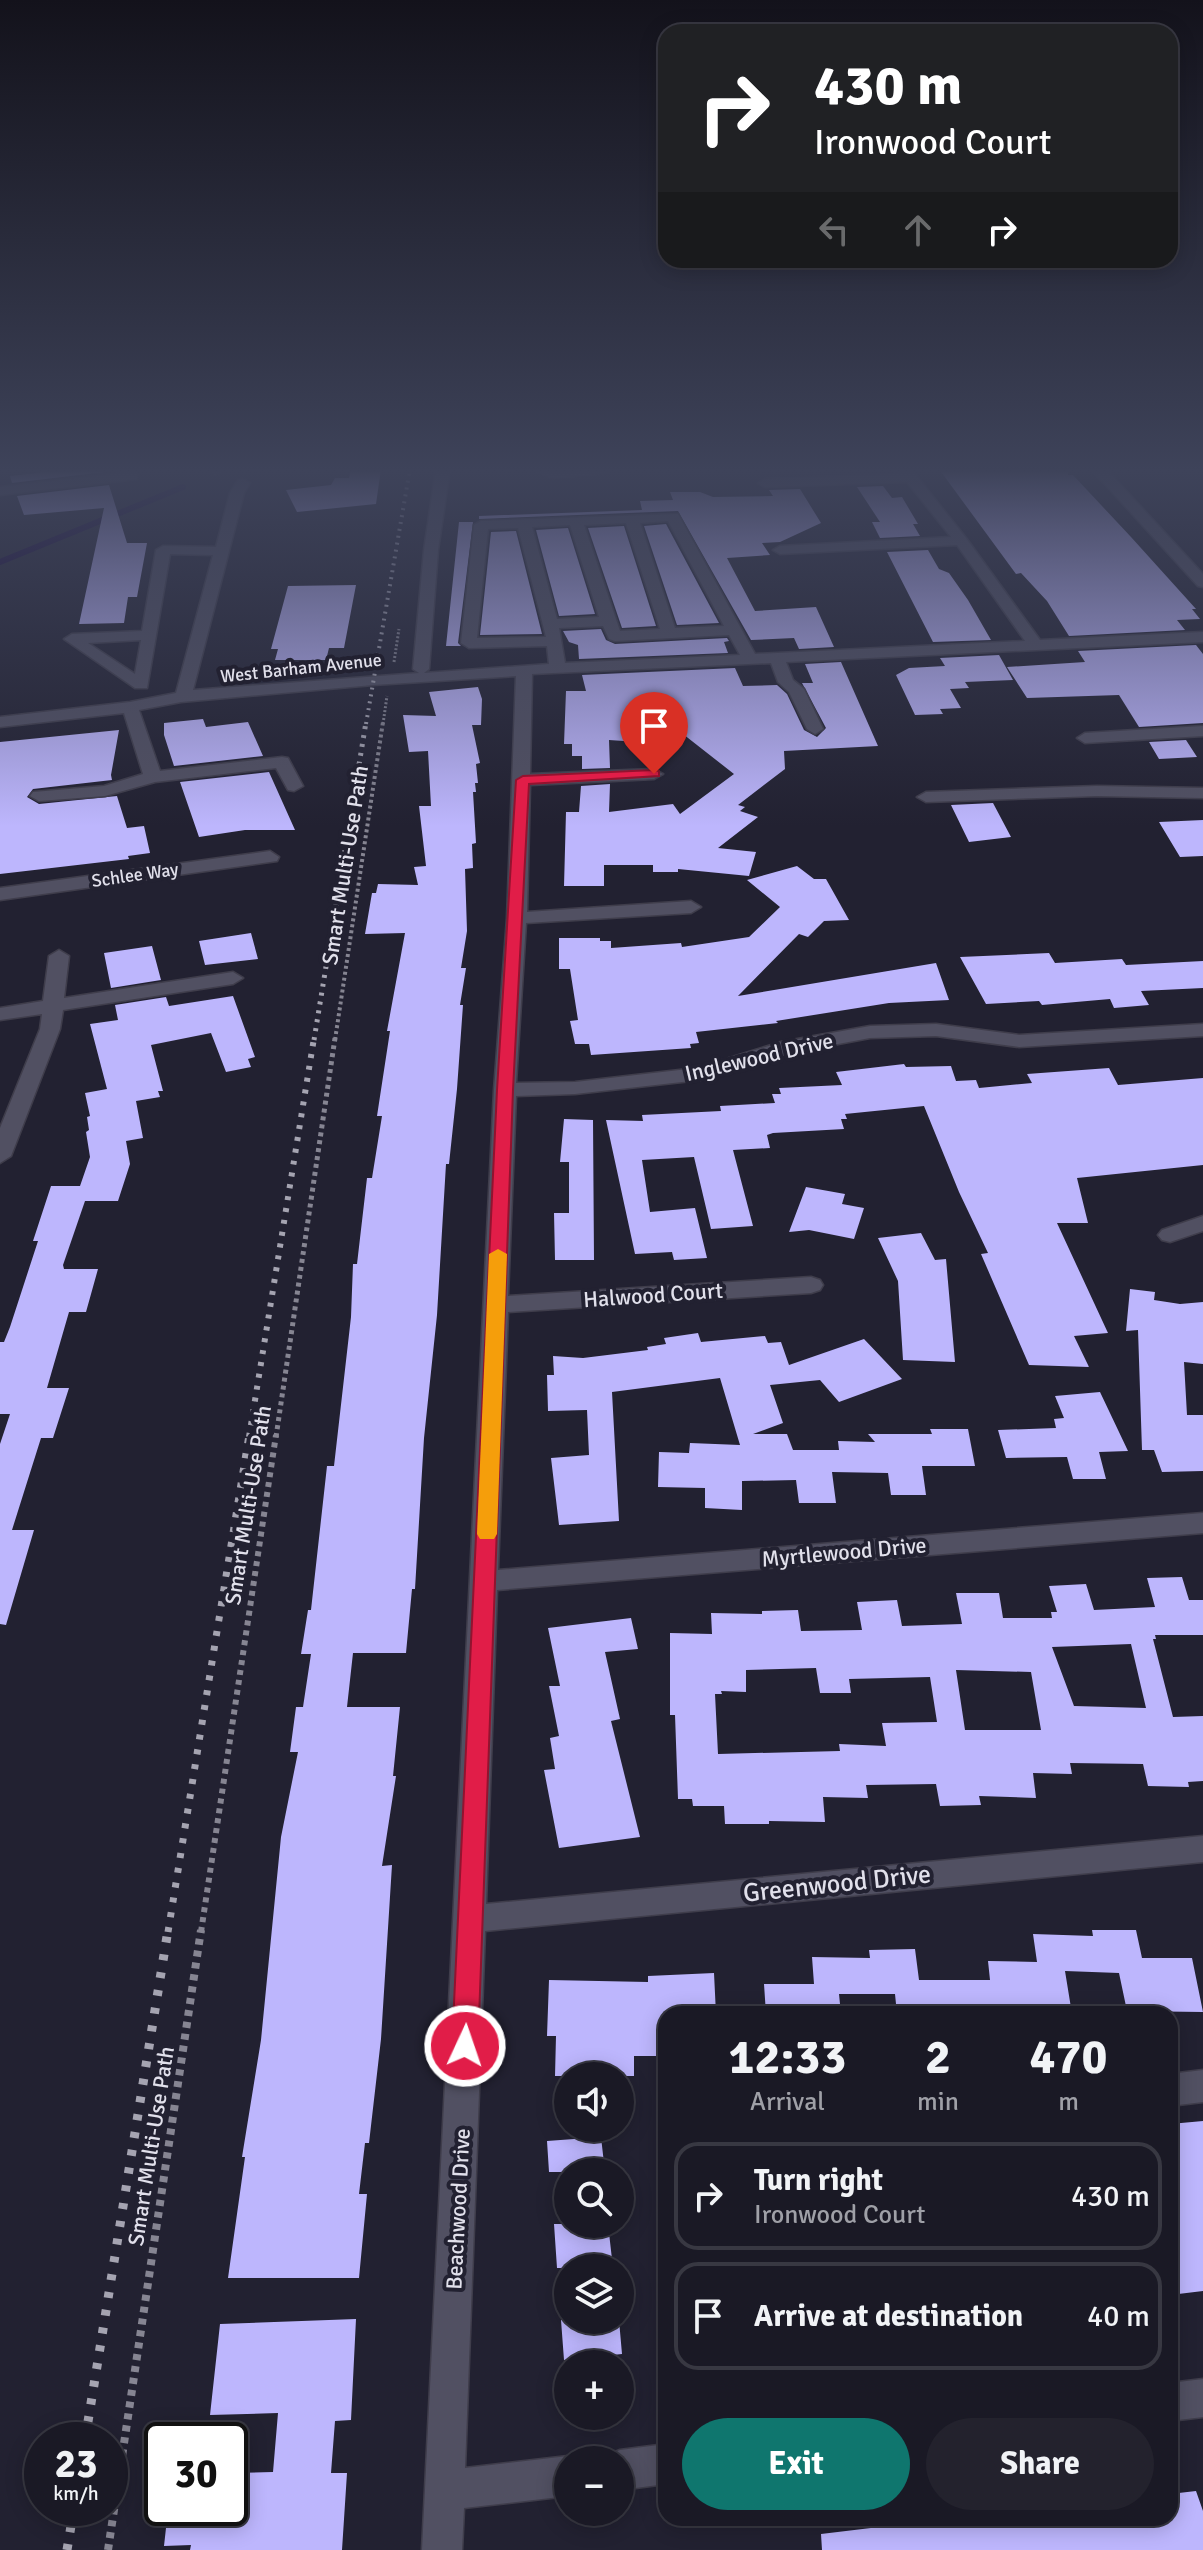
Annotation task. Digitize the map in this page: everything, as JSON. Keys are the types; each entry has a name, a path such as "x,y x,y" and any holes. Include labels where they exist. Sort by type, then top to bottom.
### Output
{"street":[{"path":"149,635 72,639 141,685 157,588"},
{"path":"183,698 213,588"},
{"path":"422,673 427,588"},
{"path":"475,588 469,643 554,641"},
{"path":"541,588 558,668"},
{"path":"597,588 615,636 734,630"},
{"path":"654,588 669,633"},
{"path":"711,588 750,659"},
{"path":"995,588 1035,644"},
{"path":"550,624 608,621"},
{"name":"West Barham Avenue","path":"0,722 183,698 422,673 497,675 558,668 1203,637"},
{"path":"777,658 786,682 796,689 815,729"},
{"name":"Beachwood Drive","path":"442,2550 505,1090 517,918 524,670"},
{"path":"130,707 153,777"},
{"path":"1085,738 1203,731"},
{"path":"39,796 105,791 153,777 282,762 294,786"},
{"path":"523,780 654,774"},
{"path":"926,797 1097,791 1203,793"},
{"name":"Schlee Way","path":"0,894 270,857"},
{"path":"517,918 691,907"},
{"path":"0,1156 50,1029 59,956"},
{"path":"0,1014 233,978"},
{"name":"Inglewood Drive","path":"505,1090 575,1088 700,1074 781,1048 870,1032 936,1030 1019,1041 1203,1030"},
{"path":"1170,1235 1203,1223"},
{"name":"Halwood Court","path":"496,1305 811,1285"},
{"name":"Myrtlewood Drive","path":"485,1581 1203,1523"},
{"name":"Greenwood Drive","path":"470,1919 1203,1849"},
{"path":"1178,2089 1203,2086"},
{"path":"1178,2401 1203,2398"},
{"path":"634,2468 658,2465"},
{"path":"445,2490 554,2478"}],"path":[{"name":"Smart Multi-Use Path","path":"108,2550 388,703 386,691 394,675 400,621"}],"building":[{"path":"87,588 139,588 137,597 128,597 124,623 79,624"},
{"path":"287,588 355,588 344,648 329,648 326,660 275,660 278,649 271,649"},
{"path":"452,588 465,588 458,643 461,646 446,646"},
{"path":"485,588 530,588 542,634 480,635"},
{"path":"552,588 587,588 595,614 559,616"},
{"path":"608,588 644,588 656,626 622,628"},
{"path":"665,588 700,588 719,623 677,625"},
{"path":"722,588 743,588 755,611 816,607 834,647 799,649 794,638 751,640"},
{"path":"905,588 960,588 991,640 933,642"},
{"path":"1035,588 1177,588 1196,609 1192,609 1200,619 1177,620 1185,630 1069,636"},
{"path":"601,629 606,640 615,644 727,638 729,641 724,642 728,653 579,659 578,645 569,642 563,631"},
{"path":"1196,645 1203,654 1203,723 1139,727 1119,695 1027,698 1007,667 1085,662 1078,651"},
{"path":"999,655 1013,680 965,682 969,688 950,689 961,708 940,709 943,714 915,715 896,675 909,668 945,666 940,658"},
{"path":"841,662 878,746 784,751 785,769 738,805 745,807 740,811 758,817 718,848 756,852 749,876 678,869 678,872 653,872 653,865 604,865 604,886 564,886 566,812 579,812 581,786 610,784 609,812 673,804 680,814 734,774 674,727 668,744 609,740 610,768 582,769 582,756 572,756 572,744 564,744 566,691 586,691 582,675 735,668 743,686 777,685 787,694 804,730 817,737 826,728 802,683 813,683 805,664"},
{"path":"478,687 482,699 481,725 472,725 480,763 476,764 478,783 475,783 476,792 473,792 476,843 472,844 473,868 465,869 467,931 461,968 466,968 460,1005 463,1005 457,1089 449,1164 446,1164 415,1589 412,1589 406,1653 353,1653 347,1707 400,1707 393,1776 396,1776 382,1866 392,1865 381,2039 369,2143 365,2143 359,2194 367,2194 359,2278 228,2278 245,2157 242,2157 261,2040 281,1837 298,1752 290,1752 296,1707 303,1707 311,1654 301,1654 308,1610 311,1610 327,1466 334,1466 351,1317 353,1264 357,1264 367,1178 372,1178 382,1116 377,1116 390,1031 387,1031 405,933 365,934 372,893 376,893 378,884 418,885 414,867 426,866 419,806 431,806 428,751 409,752 403,715 436,716 429,692"},
{"path":"203,719 206,727 248,722 263,756 174,766 164,735 164,723"},
{"path":"119,730 112,780 33,789 27,797 39,804 117,796 127,828 144,826 150,853 128,856 129,859 0,874 0,742"},
{"path":"1186,740 1197,757 1159,759 1149,742"},
{"path":"269,772 295,830 245,830 199,837 180,782"},
{"path":"993,803 1011,837 969,842 951,805"},
{"path":"1203,820 1203,856 1180,857 1159,822"},
{"path":"797,866 814,879 826,879 849,920 824,921 808,937 799,934 738,996 936,963 949,1000 889,1003 776,1021 778,1023 696,1032 699,1043 690,1044 691,1048 591,1055 589,1044 575,1044 570,1021 578,1020 570,969 559,969 559,938 600,938 600,941 611,941 611,948 681,943 682,947 749,937 780,907 747,880"},
{"path":"251,933 258,959 205,965 199,941"},
{"path":"152,946 161,980 111,988 104,953"},
{"path":"1049,953 1055,963 1122,959 1126,965 1203,961 1203,988 1141,991 1149,1005 1114,1008 1110,999 1042,1005 1039,1001 986,1004 960,957"},
{"path":"233,996 255,1057 248,1059 251,1067 226,1072 211,1033 151,1045 163,1091 158,1091 160,1097 136,1101 143,1138 126,1141 130,1164 118,1201 85,1201 63,1265 64,1269 98,1269 86,1312 69,1312 47,1388 69,1388 53,1438 41,1438 12,1530 34,1530 6,1625 0,1624 0,1444 10,1414 0,1414 0,1342 4,1342 10,1327 38,1241 33,1241 51,1186 80,1186 90,1157 86,1132 89,1130 87,1117 90,1116 85,1093 107,1089 90,1024 118,1020 115,1005 166,997 169,1006"},
{"path":"904,1064 906,1067 951,1066 956,1081 976,1080 979,1088 1032,1083 1027,1074 1109,1068 1118,1085 1203,1078 1203,1165 1077,1178 1088,1223 1057,1223 1108,1333 1074,1336 1089,1367 1029,1365 981,1254 988,1253 924,1106 845,1114 847,1119 841,1119 844,1129 773,1133 767,1135 770,1148 733,1150 753,1226 711,1229 694,1157 642,1160 650,1212 695,1208 707,1258 674,1260 672,1252 635,1254 606,1120 643,1121 642,1115 721,1111 720,1106 775,1103 772,1094 781,1094 779,1088 842,1085 836,1072"},
{"path":"564,1119 593,1120 594,1260 555,1260 554,1213 569,1213 569,1162 560,1162"},
{"path":"806,1187 845,1194 842,1204 864,1208 854,1239 809,1230 789,1232"},
{"path":"921,1233 935,1260 946,1259 955,1362 903,1360 898,1281 878,1238"},
{"path":"1130,1289 1155,1292 1154,1300 1180,1304 1203,1302 1203,1364 1184,1362 1187,1415 1203,1415 1203,1471 1162,1472 1154,1450 1142,1450 1138,1330 1126,1331"},
{"path":"698,1333 701,1342 765,1336 768,1343 781,1342 789,1365 864,1339 902,1379 839,1402 820,1380 770,1385 783,1423 753,1434 787,1434 793,1450 839,1450 838,1441 875,1442 868,1434 932,1434 930,1429 968,1429 975,1466 922,1466 926,1495 891,1495 888,1473 832,1472 836,1503 799,1503 796,1480 742,1481 742,1510 705,1508 705,1488 658,1487 659,1452 689,1453 690,1443 740,1445 720,1378 612,1392 619,1521 559,1525 551,1458 589,1455 587,1410 548,1411 547,1375 554,1375 553,1356 583,1358 648,1350 647,1347 666,1344 664,1338"},
{"path":"1100,1392 1128,1451 1099,1452 1106,1479 1073,1479 1067,1457 1006,1458 998,1430 1056,1428 1054,1419 1064,1418 1055,1396"},
{"path":"1182,1577 1189,1600 1203,1600 1203,1635 1155,1635 1156,1639 1153,1639 1173,1717 1203,1716 1203,1781 1188,1782 1189,1787 1148,1786 1143,1764 1070,1763 1072,1774 1033,1773 1036,1798 979,1796 981,1805 940,1806 936,1784 866,1785 868,1798 823,1797 825,1822 769,1821 769,1824 725,1824 724,1806 693,1806 692,1799 678,1799 675,1715 670,1715 670,1633 712,1634 711,1613 762,1614 762,1611 798,1610 801,1631 862,1630 857,1602 897,1600 902,1626 962,1624 956,1593 999,1593 1003,1618 1052,1618 1051,1612 1057,1612 1049,1586 1086,1584 1094,1610 1155,1607 1147,1578","holes":["1131,1644 1146,1708 1074,1706 1052,1647","816,1668 820,1693 851,1693 849,1679 930,1677 937,1722 882,1723 886,1746 839,1744 840,1751 718,1754 715,1694 722,1694 721,1691 746,1692 746,1670","956,1670 1031,1672 1041,1730 965,1730"]},
{"path":"631,1618 638,1649 605,1652 620,1719 611,1721 640,1837 559,1848 544,1770 555,1769 550,1738 559,1736 549,1686 560,1686 548,1628"},
{"path":"1092,1930 1136,1930 1142,1958 1192,1958 1203,2012 1178,2012 1178,2006 1126,2006 1119,1973 1065,1971 1071,2006 896,2006 895,1994 839,1994 840,2006 765,2006 764,1984 814,1984 812,1957 870,1958 869,1950 915,1949 919,1980 990,1980 988,1961 1037,1962 1033,1934 1093,1936"},
{"path":"714,1973 716,2006 658,2006 658,2056 634,2056 634,2062 555,2062 556,2036 547,2036 549,1980 648,1982 648,1976"},
{"path":"1203,2121 1203,2291 1178,2294 1178,2123"},
{"path":"547,2141 602,2142 603,2158 554,2158 554,2172 549,2172"},
{"path":"555,2238 610,2238 611,2254 556,2254"},
{"path":"356,2319 351,2420 335,2421 331,2473 347,2473 342,2550 190,2550 191,2545 164,2546 166,2526 248,2526 248,2473 273,2472 278,2413 210,2415 220,2324"},
{"path":"562,2334 620,2334 622,2350 563,2350"},
{"path":"1196,2491 1203,2511 1203,2550 822,2550 821,2534 888,2526 1178,2526 1178,2493"}],"railway":[{"path":"366,724 389,588"},
{"path":"314,1040 366,722"},
{"path":"249,1437 314,1038"},
{"path":"168,1932 249,1435"},
{"path":"88,2422 168,1930"},
{"path":"67,2550 71,2526"}],"slow traffic":[{"path":"487,1534 498,1254"}],"route":[{"path":"465,2046 505,1090 523,780 654,774"}]}
